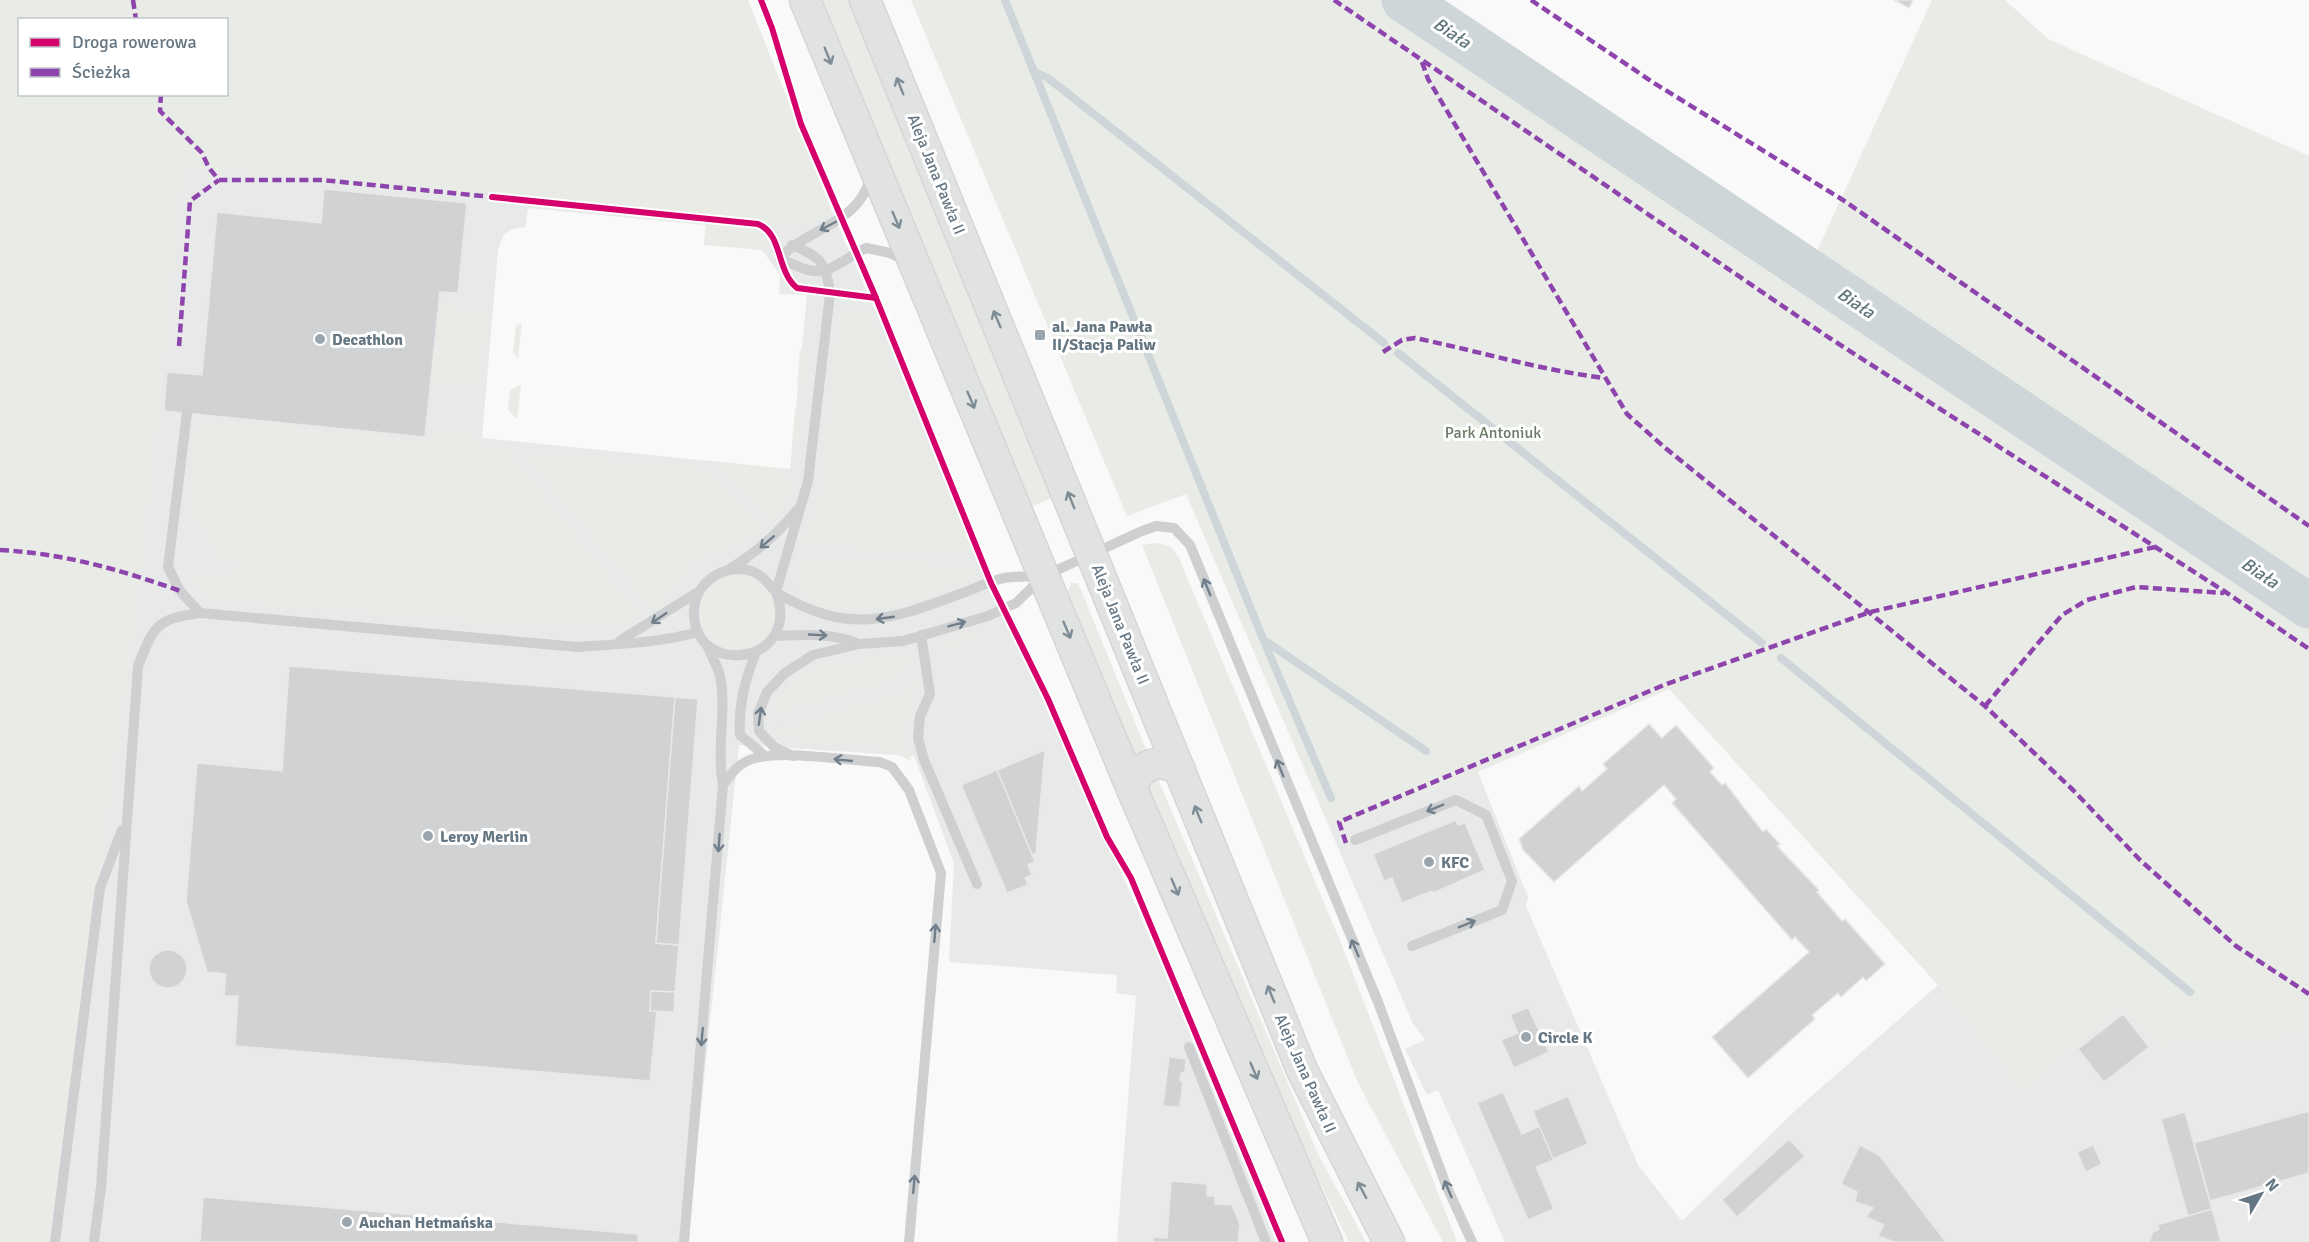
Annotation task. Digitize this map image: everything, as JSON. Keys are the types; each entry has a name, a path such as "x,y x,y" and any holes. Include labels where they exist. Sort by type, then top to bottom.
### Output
{"main road":[{"path":"806,0 1132,789 1327,1242"},
{"name":"Aleja Jana Pawła II","path":"865,0 1302,1070 1389,1242"},
{"path":"1132,789 1134,780 1146,766 1163,762 1180,770"}],"lane":[{"path":"873,166 866,194 851,212 792,245 780,258 804,271 827,272 866,248 896,256 916,268"},
{"path":"707,645 722,654 739,657 756,652 775,636 781,614 776,592 808,481 829,304 827,272 815,255 792,245"},
{"path":"187,413 168,567 180,591 200,613"},
{"path":"618,642 698,592 711,578 750,557 777,535 800,507"},
{"path":"793,756 774,747 759,731 758,714 767,692 785,673 813,656 859,645 894,643 1003,610 1016,603 1044,576 1155,526 1174,528 1190,545 1378,1002 1446,1185 1472,1242"},
{"path":"728,570 742,569 756,573 776,592 808,609 858,621 895,616 1004,578 1044,576"},
{"path":"684,1242 723,785 719,766 722,711 720,675 707,645 698,632 694,605 698,592"},
{"path":"94,1242 101,1187 138,666 152,631 172,617 200,613 578,647 618,642 659,642 698,632"},
{"path":"775,636 817,633 843,637 859,645"},
{"path":"921,635 930,694 920,716 918,738 924,760 977,884"},
{"path":"756,652 747,673 738,718 740,735 765,756"},
{"path":"723,785 732,772 745,762 765,756 793,756 880,762 892,767 909,790 941,873 909,1242"},
{"path":"1355,840 1455,800 1486,815 1512,881 1502,910 1412,946"},
{"path":"55,1242 100,888 127,818"},
{"path":"1189,1047 1266,1242"}],"shaded area":[{"path":"183,166 800,225 833,214 1156,952 1276,1242 1117,1242 1136,996 1116,993 1117,975 949,962 954,863 914,756 739,745 687,1242 48,1242 141,577","holes":["528,208 706,225 704,245 762,250 780,275 779,294 807,295 790,469 482,438 498,250 504,234 512,229 525,227"]},
{"path":"1478,772 1528,897 1526,906 1638,1165 1682,1221 1797,1109 1938,985 2023,1091 2121,1005 2159,1045 2309,1034 2309,1242 1505,1242 1438,1090 1427,1095 1405,1049 1425,1040 1412,1022 1330,829"}],"green space":[{"path":"0,0 748,0 833,214 800,225 183,166 141,577 48,1242 0,1242"},
{"path":"823,0 849,0 1055,497 1030,507"},
{"name":"Park Antoniuk","path":"911,0 1395,0 2309,606 2309,1034 2159,1045 2121,1005 2023,1091 1938,985 1669,689 1478,772 1330,829 1186,494 1127,516"},
{"path":"1932,0 2005,0 2048,39 2309,156 2309,590 1813,260"},
{"path":"706,225 733,226 751,230 759,233 769,246 749,248 704,243"},
{"path":"439,306 487,310 480,386 432,381"},
{"path":"839,313 870,314 969,543 962,552 819,547 802,542 820,499"},
{"path":"522,323 518,358 513,352 516,325"},
{"path":"800,349 809,358 808,380 797,386"},
{"path":"521,384 517,419 508,410 510,391"},
{"path":"795,410 802,416 801,441 792,445"},
{"path":"197,421 219,423 224,421 408,438 411,442 431,443 432,429 476,432 476,445 507,449 642,617 603,626 563,628 214,600 194,587 188,578 234,580 237,560 217,557 219,544 210,542 212,527 188,523"},
{"path":"522,452 709,469 764,532 751,539 696,558 660,605 653,610"},
{"path":"716,461 782,469 788,474 791,490 773,523"},
{"path":"1158,543 1171,547 1179,558 1341,943 1457,1242 1443,1242 1358,1083 1142,545"},
{"path":"798,554 821,561 972,565 976,576 892,606 856,610 838,609 816,603 803,592 800,586"},
{"path":"737,575 751,578 764,586 772,599 775,613 772,627 764,640 751,648 737,651 723,648 710,640 702,627 699,613 702,599 710,586 723,578"},
{"path":"1071,583 1078,583 1148,754 1136,758 1068,591"},
{"path":"1006,625 935,654 943,641"},
{"path":"910,655 914,662 896,680 771,715 784,690 794,681 818,668 845,661 891,659"},
{"path":"918,678 907,733 912,761 877,747 782,739 775,730 904,692"},
{"path":"1157,777 1319,1156 1366,1242 1349,1242 1273,1087 1146,781"}],"building":[{"path":"1894,0 1913,0 1909,8"},
{"name":"Decathlon","path":"324,189 467,203 458,293 440,292 425,437 164,411 167,372 202,375 217,212 321,223"},
{"name":"Leroy Merlin","path":"289,666 675,697 656,943 679,945 675,992 651,991 650,1011 657,1011 650,1081 235,1046 238,996 224,996 226,974 207,972 186,901 197,763 282,771"},
{"path":"675,697 698,699 679,945 656,943"},
{"path":"1649,724 1662,738 1676,725 1714,768 1710,772 1722,785 1725,783 1763,832 1766,829 1780,844 1777,846 1819,890 1817,892 1842,921 1845,919 1885,964 1866,981 1863,977 1841,997 1838,993 1812,1015 1815,1019 1748,1078 1712,1037 1809,952 1795,937 1792,940 1672,803 1676,799 1664,785 1554,882 1523,850 1519,839 1579,786 1582,791 1607,769 1603,764"},
{"path":"1045,750 1036,853 1032,855 997,770"},
{"path":"997,770 1035,862 1028,865 1032,875 1025,878 1028,885 1007,893 961,785"},
{"name":"KFC","path":"1456,820 1458,825 1465,823 1485,870 1433,893 1432,891 1402,903 1392,878 1384,881 1373,854"},
{"path":"168,950 181,956 187,969 181,982 168,988 155,982 149,969 155,956"},
{"path":"651,991 675,992 674,1012 650,1011"},
{"name":"Circle K","path":"1528,1007 1549,1052 1514,1068 1501,1040 1518,1033 1510,1015"},
{"path":"2123,1014 2149,1047 2104,1082 2078,1049"},
{"path":"1169,1057 1186,1059 1185,1072 1181,1073 1180,1081 1183,1082 1180,1107 1163,1106"},
{"path":"1503,1092 1522,1134 1540,1126 1554,1160 1536,1167 1554,1209 1528,1220 1477,1103"},
{"name":"Circle K","path":"1568,1096 1588,1144 1553,1159 1533,1111"},
{"path":"2309,1111 2309,1173 2210,1201 2194,1143"},
{"path":"2185,1112 2212,1209 2188,1217 2161,1119"},
{"path":"1789,1139 1805,1156 1737,1217 1722,1200"},
{"path":"1860,1145 1879,1155 1946,1242 1894,1242 1878,1236 1884,1225 1866,1217 1873,1208 1855,1202 1857,1192 1841,1184"},
{"path":"2093,1145 2102,1164 2086,1172 2077,1152"},
{"path":"1171,1181 1207,1184 1207,1196 1215,1196 1215,1204 1232,1205 1240,1224 1238,1242 1153,1242 1153,1237 1167,1238"},
{"name":"Auchan Hetmańska","path":"203,1197 638,1234 638,1242 200,1242"},
{"path":"2212,1209 2221,1242 2149,1242 2153,1232 2159,1229 2157,1225"}],"waterway":[{"path":"1005,0 1263,639 1331,798"},
{"name":"Biała","path":"1404,0 2309,606"},
{"path":"1033,71 1048,78 1384,343"},
{"path":"1398,353 1762,643"},
{"path":"1264,640 1426,751"},
{"path":"1781,658 2190,992"}],"marked path":[{"path":"133,0 136,18"},
{"path":"1334,0 1828,337 2227,593 2309,649"},
{"path":"1531,0 1654,83 1843,200 2309,526"},
{"path":"1422,62 1428,79 1627,414 1664,447 1985,706 2073,790 2140,860 2236,946 2309,994"},
{"path":"161,96 160,111 202,153 209,168 219,180 322,180 492,197"},
{"path":"179,346 190,201 219,180"},
{"path":"1383,352 1402,340 1415,338 1580,375 1604,378"},
{"path":"1346,843 1339,822 1664,685 1870,612 2155,547"},
{"path":"0,550 46,555 92,564 180,591"},
{"path":"1985,706 2062,615 2087,600 2136,587 2224,593"}],"cycle path":[{"path":"761,0 772,28 801,124 876,298 991,583 1048,699 1107,837 1131,878 1282,1242"},
{"path":"492,197 758,224 772,236 790,281 797,288 876,298"}],"place":[{"name":"al. Jana Pawła II/Stacja Paliw","path":"1040,335"},
{"name":"Decathlon","path":"320,339"},
{"name":"Leroy Merlin","path":"428,836"},
{"name":"KFC","path":"1429,862"},
{"name":"Circle K","path":"1526,1037"},
{"name":"Auchan Hetmańska","path":"347,1222"}]}
